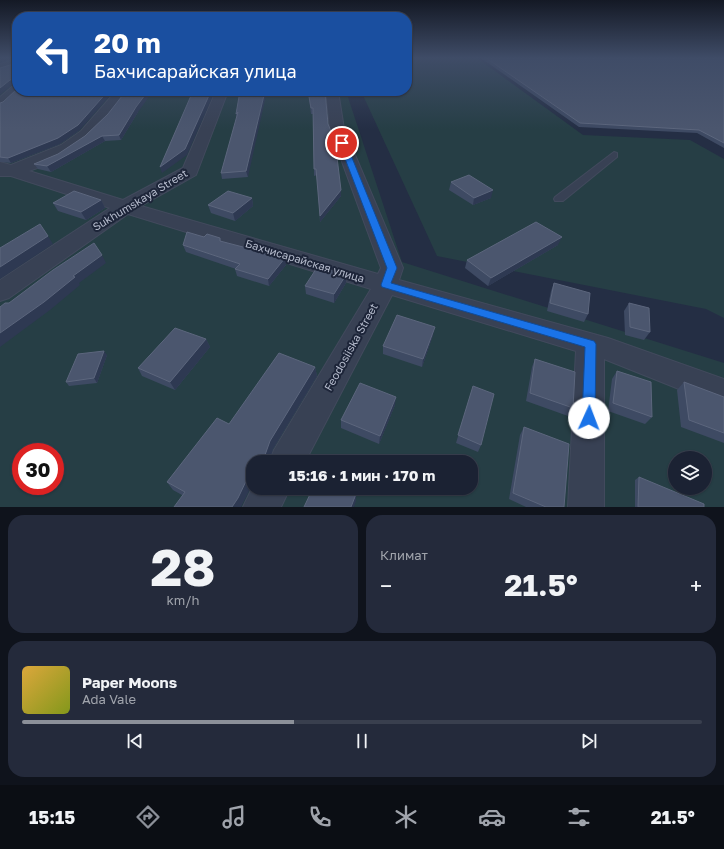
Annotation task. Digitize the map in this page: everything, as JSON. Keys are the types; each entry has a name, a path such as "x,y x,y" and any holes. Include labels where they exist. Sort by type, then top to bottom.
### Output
{"street":[{"path":"0,104 12,93"},
{"path":"4,171 26,166 67,148 86,134 119,96"},
{"name":"Sukhumskaya Street","path":"0,292 125,207 190,171 220,96"},
{"name":"Feodosiiska Street","path":"290,455 386,285 392,268 337,129 333,96"},
{"name":"Бахчисарайская улица","path":"4,171 386,285 608,349 724,393"},
{"path":"586,507 590,344"},
{"path":"261,507 268,495"}],"lane":[{"path":"559,199 614,155"}],"shaded area":[{"path":"0,82 12,82 12,96 348,96 402,262 724,363 724,507 0,507"},
{"path":"412,82 510,82 583,135 690,140 724,159 724,318 706,309 437,256 363,96 412,96"}],"building":[{"path":"0,82 8,82 0,88"},
{"path":"520,82 724,82 724,143 699,130 580,123"},
{"path":"12,94 12,96 104,96 78,125 58,138 8,158 0,157 0,103"},
{"path":"122,96 144,96 119,135 102,136 47,166 34,164 58,154 85,136 108,114"},
{"path":"191,96 209,96 185,149 160,167"},
{"path":"239,96 264,96 246,171 221,173 238,112 236,114"},
{"path":"309,96 325,96 328,124 335,141 341,190 320,216 316,169 314,169 313,108 311,108"},
{"path":"469,175 493,190 474,198 451,182"},
{"path":"74,191 101,200 81,212 53,203"},
{"path":"228,191 252,198 233,213 208,205"},
{"path":"536,222 562,237 491,278 467,260"},
{"path":"40,224 48,236 0,267 0,248"},
{"path":"187,232 204,237 207,234 220,238 220,241 285,258 268,279 235,269 240,264 183,245"},
{"path":"94,243 102,255 73,276 75,277 44,302 0,333 0,307 5,303 9,303 53,270"},
{"path":"318,266 346,275 334,294 305,286"},
{"path":"554,283 590,293 588,314 550,303"},
{"path":"629,303 649,308 650,332 630,327"},
{"path":"397,315 435,327 423,359 383,346"},
{"path":"175,328 206,339 170,382 138,368"},
{"path":"104,351 94,378 66,382 78,354"},
{"path":"279,353 315,367 270,441 265,455 246,455 246,481 232,507 174,507 185,492 167,482 217,418 229,424"},
{"path":"535,359 575,372 573,408 530,393"},
{"path":"617,371 651,382 652,417 613,403"},
{"path":"684,382 724,397 724,433 689,420"},
{"path":"360,383 396,397 380,436 341,420"},
{"path":"473,386 494,394 481,445 458,435"},
{"path":"524,427 569,444 564,507 546,507 513,493"},
{"path":"639,477 668,489 668,495 682,495 704,504 704,507 638,507"},
{"path":"310,495 356,495 351,507 304,507"}],"route":[{"path":"342,143 392,268 386,285 590,344 589,418"}]}
